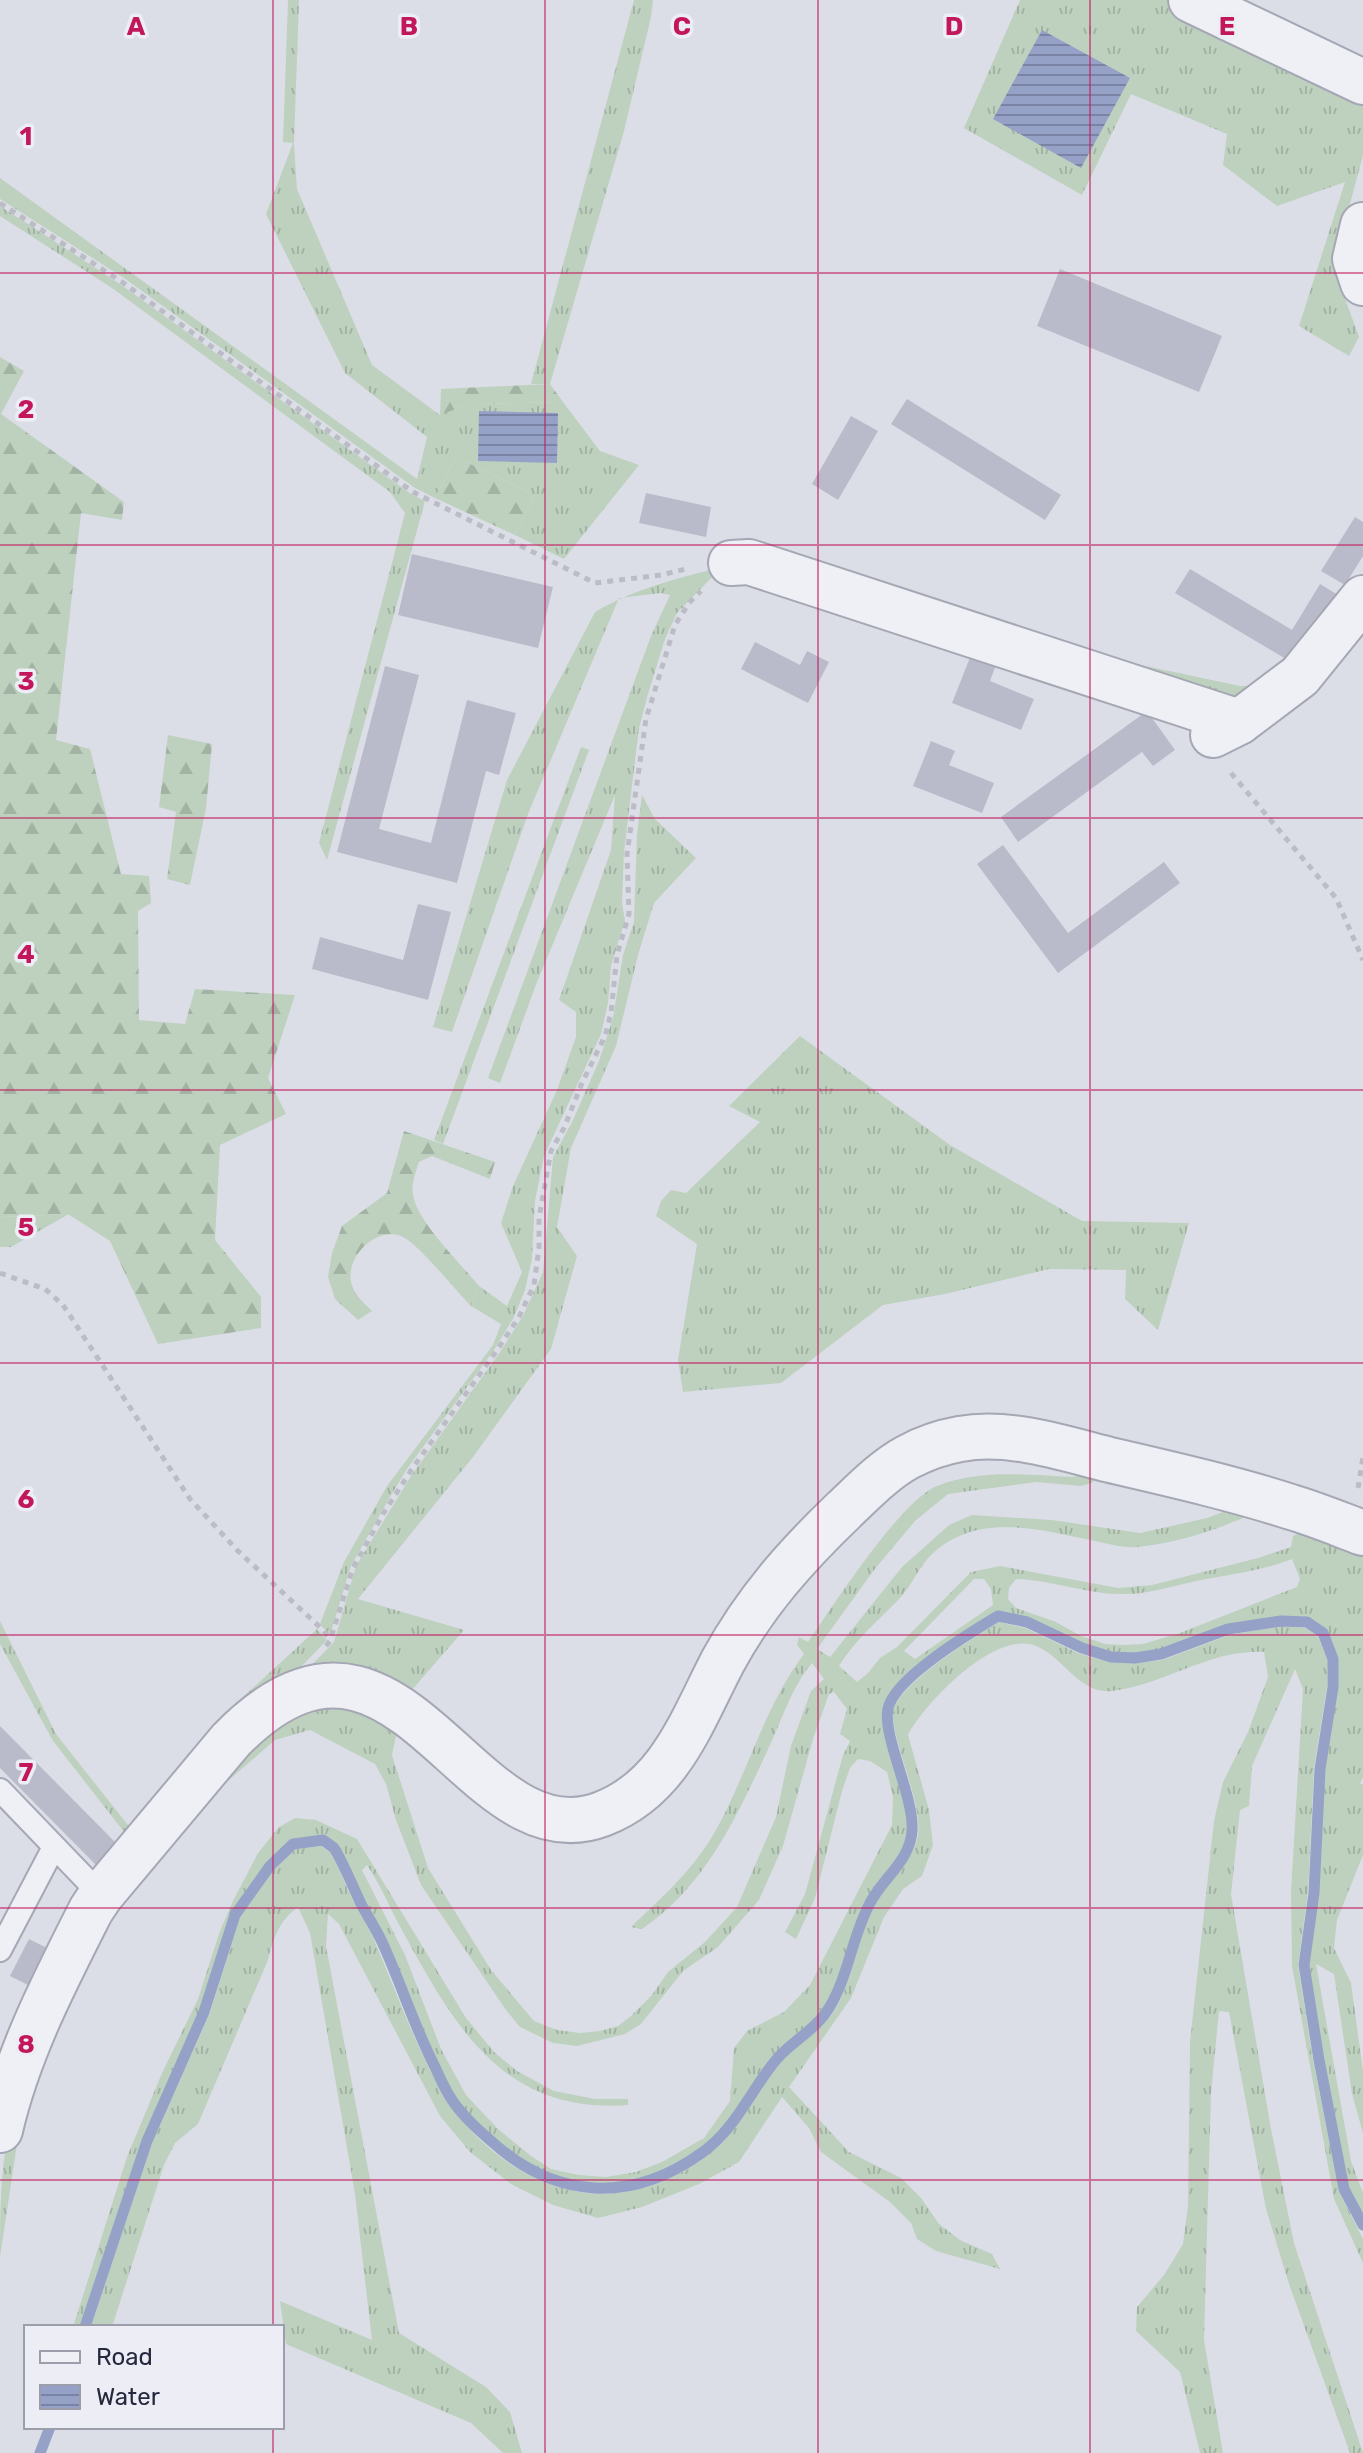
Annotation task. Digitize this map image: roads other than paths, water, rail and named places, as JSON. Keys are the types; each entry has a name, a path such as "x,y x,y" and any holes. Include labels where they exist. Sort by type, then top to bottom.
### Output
{"street":[{"path":"1191,0 1363,82"},
{"path":"1363,225 1355,259 1363,283"},
{"path":"731,563 749,562 1221,731 1300,676 1363,598"},
{"path":"0,2130 6,2104 37,2020 101,1895 231,1740 254,1717 295,1692 336,1685 354,1688 389,1702 504,1794 535,1812 553,1817 591,1818 624,1804 642,1792 668,1764 738,1633 753,1609 793,1560 856,1498 891,1469 909,1457 941,1444 996,1436 1043,1443 1291,1507 1363,1533"}],"lane":[{"path":"0,1790 101,1895"},
{"path":"0,1950 54,1847"}],"water":[{"path":"1042,30 1130,78 1081,168 993,119"},
{"path":"479,411 558,413 557,463 478,461"}],"waterway":[{"path":"86,2325 147,2141 204,2012 235,1915 270,1866 293,1844 323,1840 334,1848 382,1942 445,2088 456,2106 475,2126 515,2160 567,2184 594,2188 622,2187 649,2180 676,2169 715,2142 776,2060 820,2020 833,2002 869,1905 901,1861 910,1842 911,1817 889,1730 889,1705 896,1693 921,1668 998,1616 1027,1622 1082,1648 1111,1657 1135,1658 1161,1654 1228,1629 1281,1621 1307,1622 1323,1633 1333,1659 1333,1687 1320,1769 1314,1893 1304,1965 1344,2189 1363,2225"},
{"path":"40,2453 49,2429"}]}
